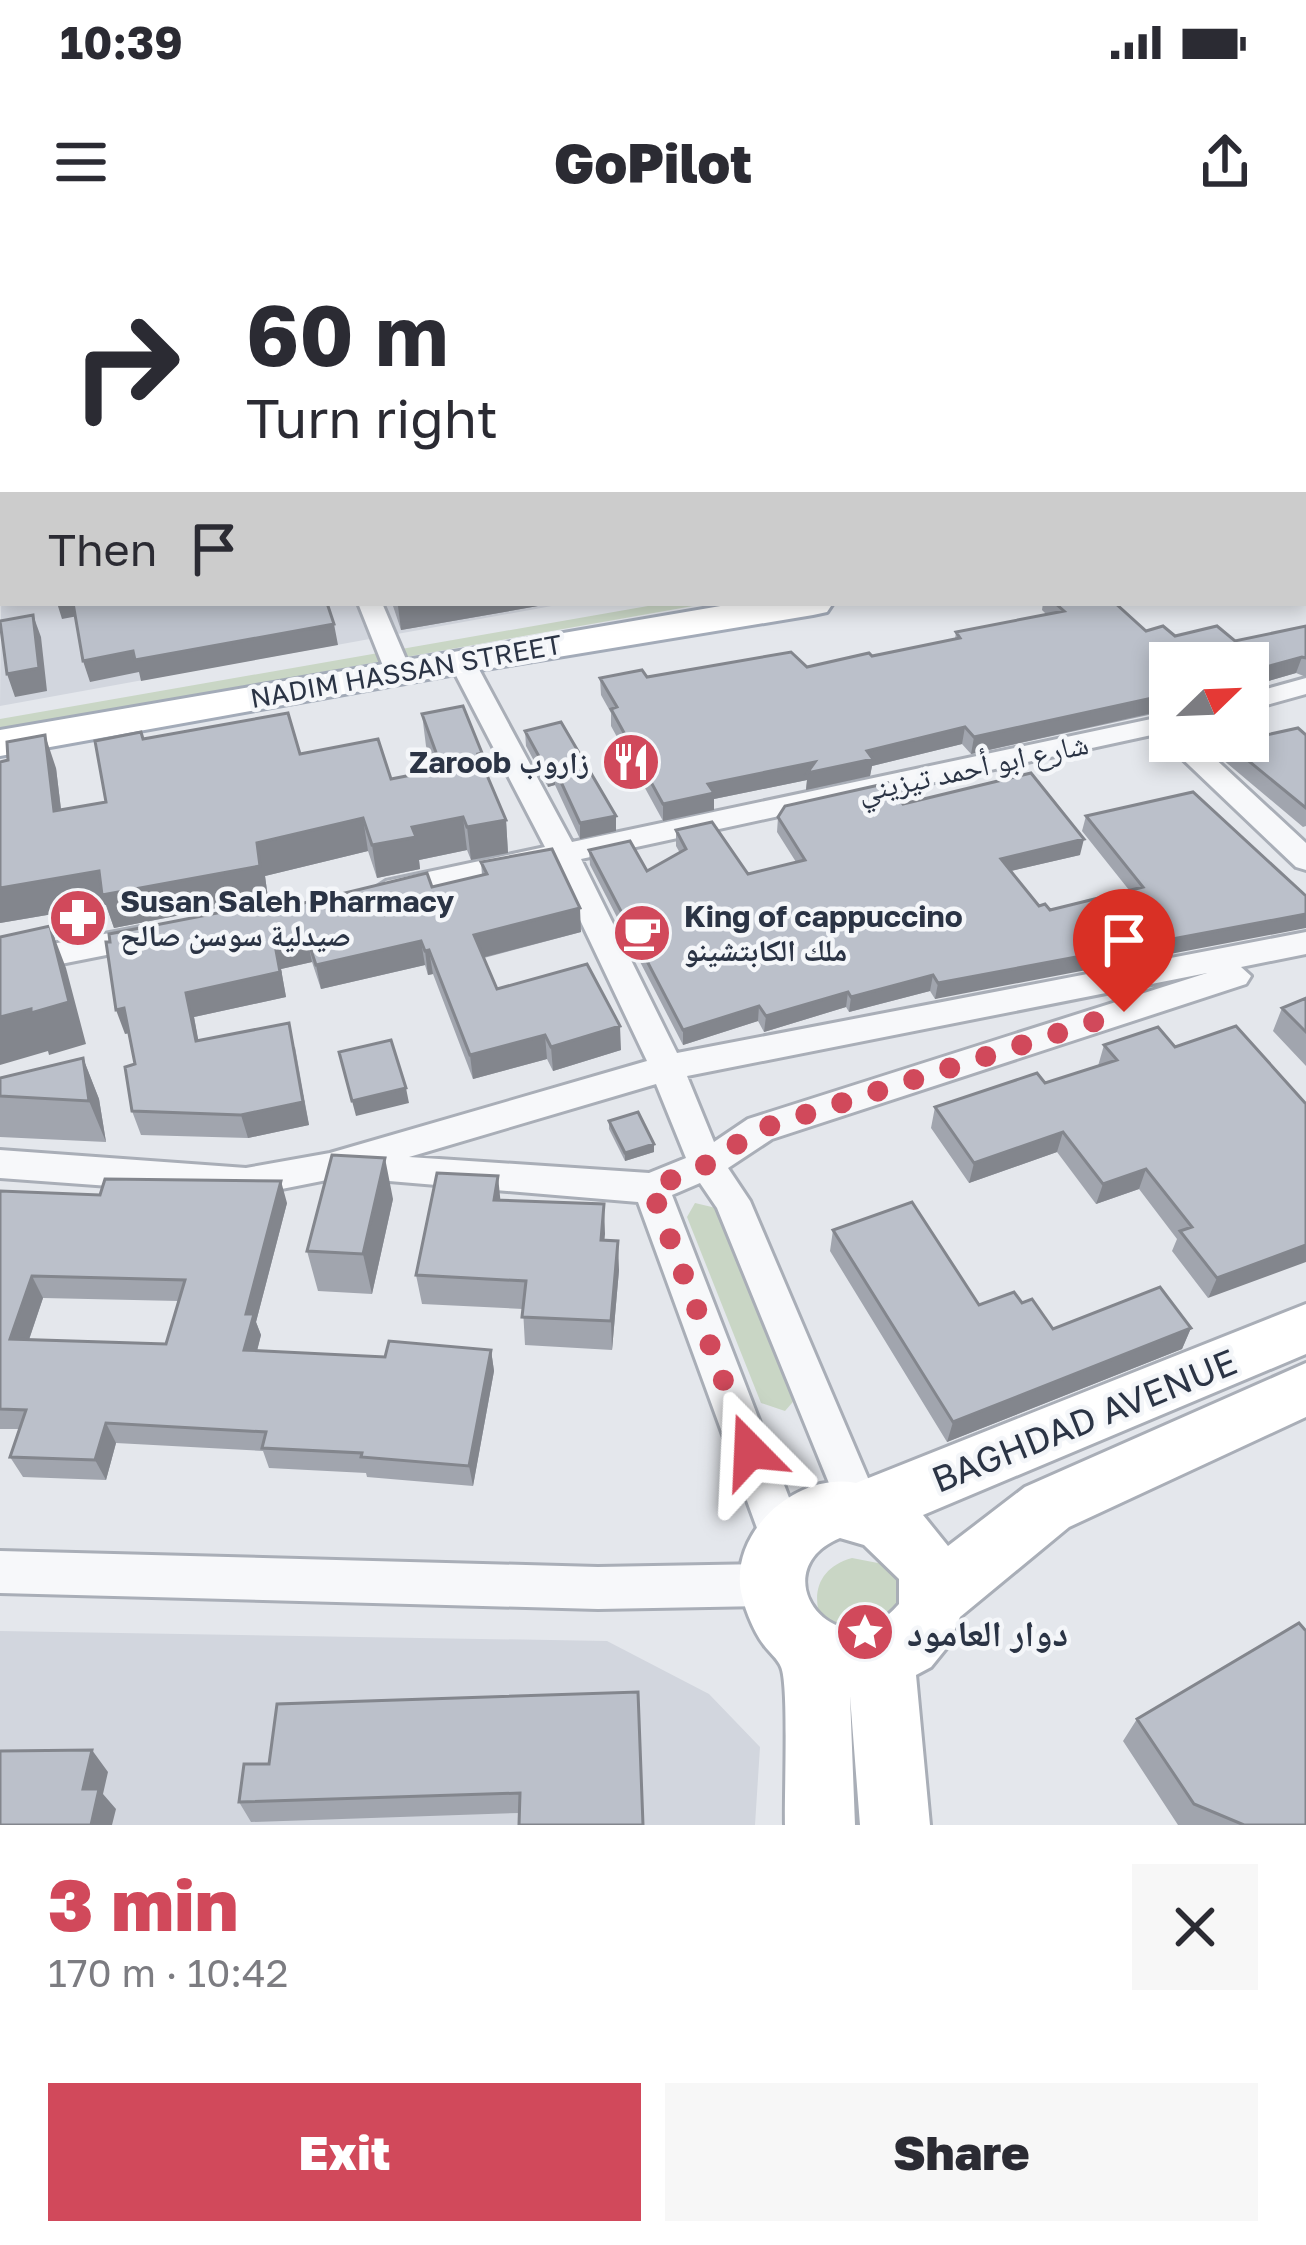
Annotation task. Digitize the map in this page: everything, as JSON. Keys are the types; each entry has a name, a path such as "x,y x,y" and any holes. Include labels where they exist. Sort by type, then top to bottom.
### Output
{"main road":[{"name":"NADIM HASSAN STREET","path":"0,743 637,606"},
{"name":"NADIM HASSAN STREET","path":"0,711 392,658 461,660 794,606"},
{"name":"BAGHDAD AVENUE","path":"861,1511 1306,1328"},
{"name":"BAGHDAD AVENUE","path":"931,1600 999,1541 1048,1508 1306,1389"},
{"path":"861,1511 904,1533 929,1576 931,1600 916,1637 882,1661 837,1662 815,1653 784,1624 777,1562 817,1513 861,1511"},
{"path":"815,1653 820,1825"},
{"path":"882,1661 895,1825"}],"street":[{"path":"371,606 392,658"},
{"path":"461,660 568,856 669,1067 704,1166 731,1201 861,1511"},
{"path":"1269,696 1306,686"},
{"name":"شارع ابو أحمد تيزيني","path":"363,895 1149,735"},
{"path":"1204,762 1306,860"},
{"path":"0,965 182,930"},
{"path":"0,1164 246,1182 330,1166 669,1067 1306,943"},
{"path":"330,1166 651,1188 704,1166 760,1129 1306,953"},
{"path":"0,1572 598,1588 777,1562 651,1188"}],"shaded area":[{"path":"1,606 551,606 0,706"},
{"path":"0,1631 607,1641 709,1694 760,1747 755,1825 0,1825"}],"green space":[{"path":"648,606 693,606 0,729 0,719"},
{"path":"695,1203 716,1208 798,1396 785,1411 761,1403 687,1217"},
{"path":"852,1558 883,1564 904,1588 889,1643 822,1622 817,1601 820,1582 832,1568"}],"building":[{"path":"74,606 328,606 334,624 135,660 133,651 83,661"},
{"path":"1058,606 1118,606 1146,631 1163,626 1175,636 1217,626 1235,641 1306,626 1306,658 1269,666 1269,642 1149,642 1149,699 974,737 965,727 867,751 873,759 807,773 815,762 708,784 714,793 663,804 611,709 617,707 600,678 642,670 647,677 791,652 807,667 960,638 956,632 1064,611"},
{"path":"33,615 39,668 7,674 0,621"},
{"path":"463,706 506,820 467,827 463,817 412,827 416,837 372,845 363,818 257,843 260,866 102,895 99,871 0,888 0,762 8,760 7,742 45,735 54,811 106,802 95,741 141,732 143,739 288,713 300,754 378,739 391,779 442,769 422,714"},
{"path":"561,722 616,816 580,823 555,769 547,771 525,731"},
{"path":"1298,728 1306,735 1306,808 1250,762 1269,762 1269,734"},
{"path":"1031,773 1084,839 1001,859 1039,906 1045,904 1050,910 1143,887 1086,816 1193,792 1306,896 1306,914 938,983 933,975 851,997 848,992 766,1016 759,1006 683,1030 589,850 630,841 647,871 686,849 676,830 712,822 748,874 805,860 778,817 785,806 888,783 903,804"},
{"path":"552,849 580,908 474,935 497,989 587,964 620,1026 551,1047 545,1035 470,1055 429,950 425,951 421,941 316,965 307,938 275,945 280,972 186,993 196,1041 289,1023 303,1102 241,1115 132,1111 125,1067 135,1064 124,1008 116,1010 106,942 110,942 109,934 269,903 271,911 427,873 432,887 487,874 481,862"},
{"path":"50,926 69,1002 0,1017 0,937"},
{"path":"1306,998 1306,1032 1282,1008"},
{"path":"1236,1026 1306,1104 1306,1245 1217,1278 1180,1231 1192,1227 1146,1169 1103,1184 1063,1132 974,1163 935,1107 1037,1073 1045,1083 1117,1060 1104,1045 1158,1027 1175,1047"},
{"path":"391,1040 406,1088 352,1101 339,1052"},
{"path":"83,1058 89,1101 0,1096 0,1078"},
{"path":"638,1112 654,1144 625,1153 609,1121"},
{"path":"332,1155 385,1158 363,1254 307,1251"},
{"path":"437,1173 498,1176 494,1200 604,1204 601,1240 618,1241 611,1321 522,1317 526,1281 416,1275"},
{"path":"105,1179 281,1181 246,1314 254,1314 244,1350 385,1357 389,1341 491,1350 469,1466 361,1457 362,1453 262,1448 266,1432 106,1423 95,1460 10,1457 26,1410 0,1409 0,1191 100,1195","holes":["32,1276 185,1280 166,1344 10,1339"]},
{"path":"912,1202 979,1305 1014,1292 1022,1303 1032,1299 1053,1329 1160,1287 1191,1328 953,1422 833,1230"},
{"path":"1299,1623 1306,1631 1306,1825 1244,1825 1194,1804 1137,1719"},
{"path":"638,1692 643,1825 519,1825 520,1793 239,1802 244,1764 269,1764 277,1704"},
{"path":"92,1750 83,1789 99,1789 91,1825 0,1825 0,1751"}],"place":[{"name":"Zaroob زاروب","path":"631,762"},
{"name":"Susan Saleh Pharmacy صيدلية سوسن صالح","path":"78,918"},
{"name":"King of cappuccino ملك الكابتشينو","path":"642,933"},
{"name":"دوار العامود","path":"865,1632"}],"route":[{"path":"750,1451 651,1188 704,1166 760,1129 1124,1012"}]}
